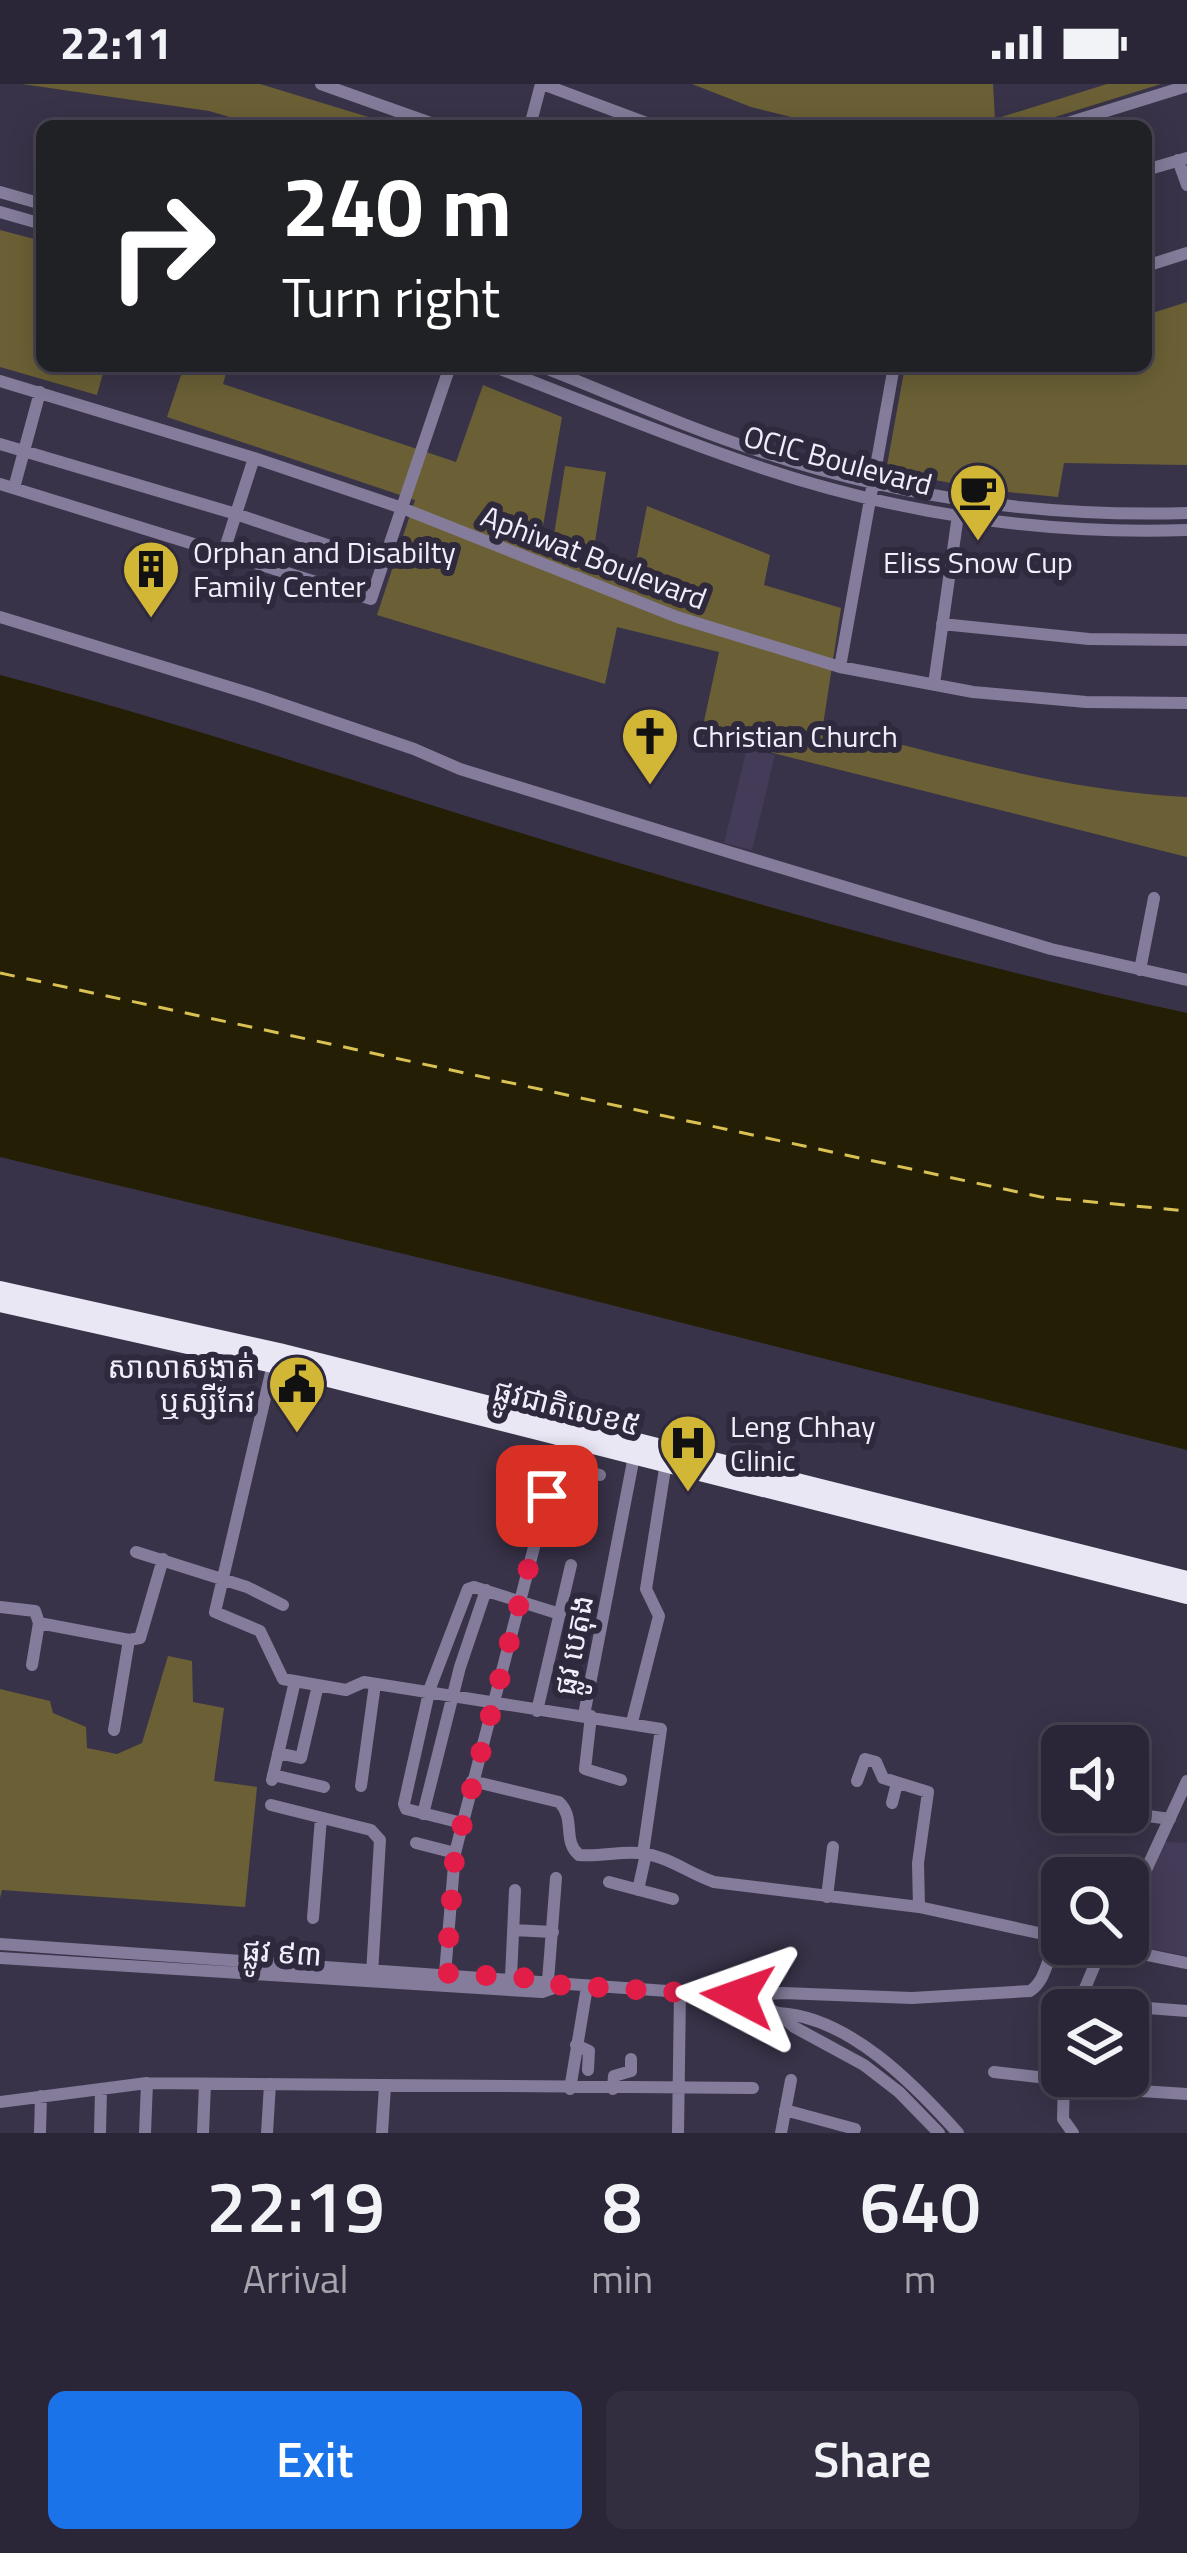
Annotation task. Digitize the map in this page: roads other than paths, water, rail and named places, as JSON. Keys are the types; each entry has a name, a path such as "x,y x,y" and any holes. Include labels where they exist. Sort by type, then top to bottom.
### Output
{"highway":[{"name":"ផ្លូវជាតិលេខ៥","path":"0,1290 213,1336 635,1449 1187,1580"},
{"name":"ផ្លូវជាតិលេខ៥","path":"0,1303 564,1430"},
{"name":"ផ្លូវជាតិលេខ៥","path":"667,1457 1187,1595"}],"street":[{"path":"321,84 423,120"},
{"path":"532,120 542,84 639,120"},
{"path":"1077,120 1187,86"},
{"path":"1152,168 1182,159 1187,185"},
{"path":"0,192 36,202"},
{"path":"0,212 36,222"},
{"path":"1152,264 1187,254"},
{"path":"40,392 24,450 7,486 371,599 448,372"},
{"name":"OCIC Boulevard","path":"508,372 763,469 869,499 1079,529 1187,530"},
{"name":"OCIC Boulevard","path":"555,372 764,453 872,483 1029,509 1187,513"},
{"path":"841,667 893,372"},
{"name":"Aphiwat Boulevard","path":"0,381 402,508 677,617 841,667 973,692 1086,702 1187,703"},
{"path":"0,444 236,514 383,564"},
{"path":"224,551 254,458"},
{"path":"934,685 958,515"},
{"path":"0,617 322,717 460,769 1022,940 1187,980"},
{"path":"942,624 1089,639 1187,640"},
{"path":"1140,970 1154,898"},
{"path":"273,1364 213,1609 260,1631 281,1678 295,1682 346,1690 360,1682 662,1729 638,1890"},
{"path":"445,1980 455,1853 564,1430"},
{"name":"ផ្លូវ បេតុង","path":"621,1780 585,1769 588,1715 635,1449"},
{"path":"632,1722 658,1616 646,1589 667,1457"},
{"path":"556,1463 601,1475"},
{"path":"136,1552 222,1579 283,1605"},
{"path":"39,1623 140,1640 163,1559"},
{"path":"537,1711 571,1565"},
{"path":"462,1823 406,1809 404,1804 428,1694 468,1589 522,1599 560,1614"},
{"path":"422,1814 486,1590"},
{"path":"0,1607 35,1611 39,1623 32,1665"},
{"path":"114,1730 129,1640"},
{"path":"295,1682 273,1778 324,1787"},
{"path":"361,1786 375,1684"},
{"path":"278,1753 301,1758 318,1685"},
{"path":"857,1781 865,1759 876,1762 883,1778 928,1792 918,1863 919,1907"},
{"path":"472,1781 559,1802 568,1816 570,1844 579,1856 644,1853 715,1882 919,1907 1041,1933"},
{"path":"1149,1864 1187,1781"},
{"path":"892,1803 898,1783"},
{"path":"271,1805 371,1830 380,1840 372,1975"},
{"path":"1149,1816 1170,1819"},
{"path":"313,1918 321,1818"},
{"path":"416,1843 455,1853"},
{"path":"827,1897 833,1847"},
{"path":"554,1983 556,1878"},
{"path":"609,1882 673,1899"},
{"path":"511,1977 515,1890"},
{"path":"514,1930 553,1932"},
{"name":"ផ្លូវ ៩៣","path":"0,1944 542,1992 554,1983"},
{"path":"1149,1955 1187,1963"},
{"name":"ផ្លូវ ៩៣","path":"0,1958 372,1975"},
{"name":"ផ្លូវ ៩៣","path":"445,1980 511,1977 587,1987 738,1996 912,1998 1020,1995 1039,1985 1049,1965"},
{"path":"570,2089 587,1987"},
{"path":"677,2133 680,1992"},
{"path":"778,2013 783,1993"},
{"path":"738,1996 778,2013 864,2065 939,2133"},
{"path":"1149,2008 1187,2011"},
{"path":"778,2013 811,2018 872,2053 958,2133"},
{"path":"576,2045 589,2051 588,2070"},
{"path":"613,2090 614,2076 629,2073 631,2059"},
{"path":"994,2072 1041,2078"},
{"path":"781,2133 791,2080"},
{"path":"0,2102 147,2083 752,2088"},
{"path":"146,2133 147,2083"},
{"path":"203,2133 206,2084"},
{"path":"267,2133 270,2084"},
{"path":"382,2133 386,2086"},
{"path":"100,2133 101,2089"},
{"path":"1149,2090 1187,2094"},
{"path":"40,2096 40,2133"},
{"path":"1065,2097 1067,2130"},
{"path":"785,2110 855,2129"}],"place":[{"name":"Eliss Snow Cup","path":"978,543"},
{"name":"Orphan and Disabilty Family Center","path":"151,620"},
{"name":"Christian Church","path":"650,787"},
{"name":"សាលាសង្កាត់ ឬស្សីកែវ","path":"297,1435"},
{"name":"Leng Chhay Clinic","path":"688,1494"}]}
